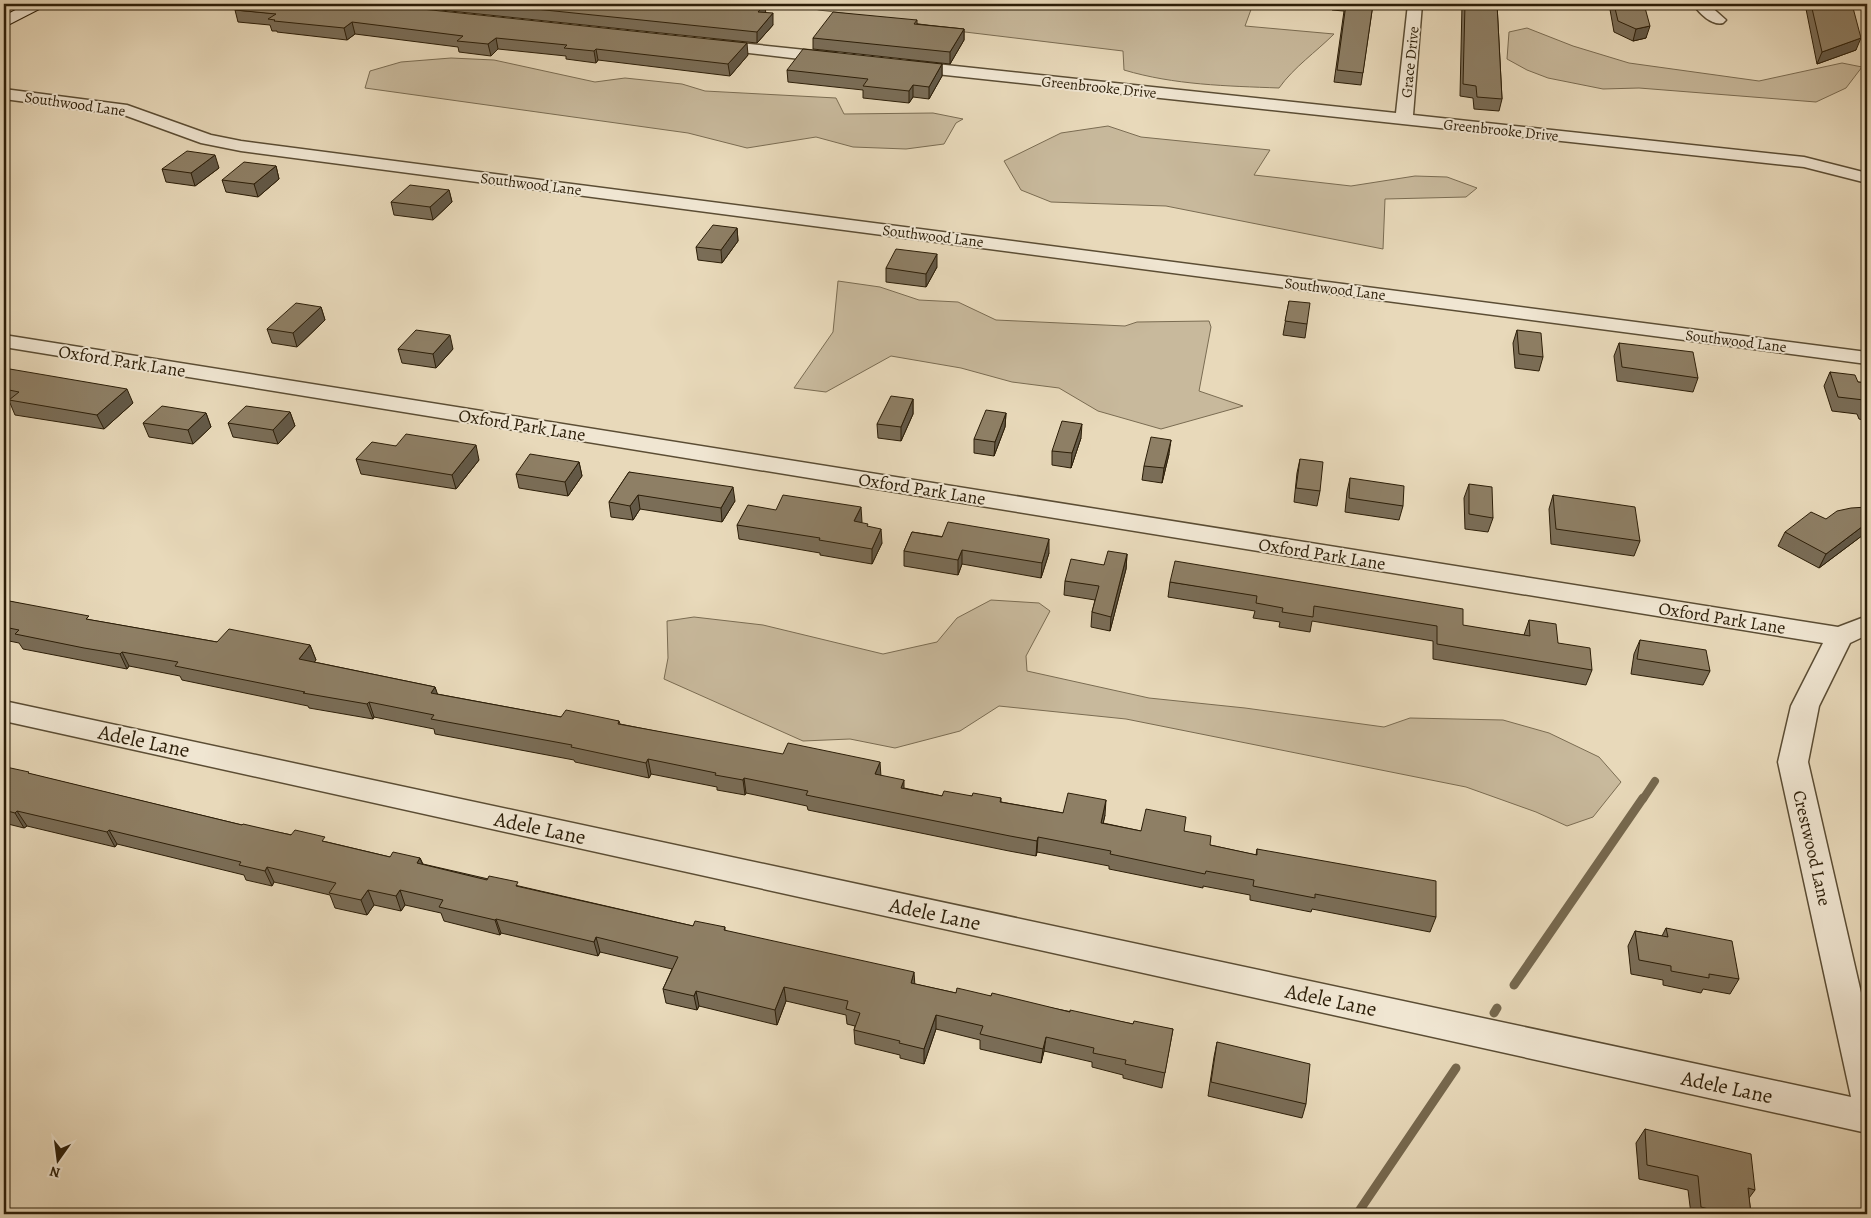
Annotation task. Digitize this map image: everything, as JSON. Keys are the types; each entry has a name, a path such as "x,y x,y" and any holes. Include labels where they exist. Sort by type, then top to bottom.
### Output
{"street":[{"path":"4,22 38,4"},
{"name":"Grace Drive","path":"1404,119 1415,4"},
{"path":"1700,4 1718,20"},
{"path":"694,43 852,60"},
{"name":"Greenbrooke Drive","path":"891,64 1804,162 1867,178"},
{"name":"Southwood Lane","path":"4,94 127,110 207,139 241,146 1867,358"},
{"name":"Oxford Park Lane","path":"4,341 1854,631"},
{"name":"Crestwood Lane","path":"1854,631 1805,706 1793,762 1867,1094"},
{"name":"Adele Lane","path":"4,711 1867,1117"}],"shaded area":[{"path":"795,4 1253,4 1245,26 1334,34 1298,66 1279,88 1220,85 1181,82 1124,70 1123,51 965,32 903,21 819,10"},
{"path":"1527,28 1573,46 1629,63 1759,81 1842,63 1862,67 1846,88 1816,102 1639,88 1603,89 1548,78 1527,70 1507,59 1509,32"},
{"path":"451,58 494,60 595,82 625,78 682,84 705,91 836,98 844,114 933,113 963,119 956,123 944,144 906,149 853,147 816,137 747,148 688,133 365,88 370,71 401,62"},
{"path":"1108,126 1141,137 1270,150 1254,175 1351,186 1415,176 1447,177 1477,188 1466,197 1385,199 1383,249 1166,206 1051,202 1021,190 1004,161 1061,133"},
{"path":"838,281 880,287 919,300 958,302 996,320 1125,326 1137,322 1209,321 1211,327 1199,391 1243,406 1161,429 1098,411 1059,388 1012,382 961,368 891,356 826,392 794,388 833,332"},
{"path":"991,600 1039,603 1050,611 1026,656 1027,671 1149,698 1245,708 1384,727 1410,718 1503,720 1549,733 1599,757 1621,782 1593,817 1567,826 1536,812 1466,787 1126,719 999,706 960,731 895,748 850,739 803,741 664,679 668,658 667,621 694,617 763,625 883,654 937,642 957,618"}],"building":[{"path":"245,4 374,4 747,43 728,64 596,49 594,51 564,48 567,45 496,38 488,44 457,41 463,36 352,22 344,28 274,21 268,19 276,14 235,10"},
{"path":"487,4 765,4 758,12 773,13 757,32"},
{"path":"1346,4 1373,4 1363,73 1337,70"},
{"path":"1465,4 1497,4 1502,99 1477,97 1476,86 1463,84"},
{"path":"1614,4 1644,4 1650,26 1636,29 1618,21"},
{"path":"1811,4 1852,4 1861,38 1822,52"},
{"path":"833,12 917,20 914,24 964,29 950,52 813,38"},
{"path":"803,49 942,64 929,87 913,85 909,91 863,86 868,79 787,70"},
{"path":"187,151 215,155 191,173 162,169"},
{"path":"244,162 276,166 254,184 222,180"},
{"path":"410,185 449,190 430,207 391,202"},
{"path":"713,225 737,228 721,250 696,247"},
{"path":"896,249 937,254 926,274 886,268"},
{"path":"1289,301 1310,303 1307,324 1285,321"},
{"path":"296,303 321,307 293,333 267,329"},
{"path":"416,330 450,335 433,354 398,349"},
{"path":"1517,330 1541,333 1543,357 1519,354"},
{"path":"1619,343 1693,352 1698,378 1622,367"},
{"path":"4,368 127,389 97,415 9,400 19,392 4,389"},
{"path":"1830,372 1855,375 1858,382 1867,383 1867,406 1864,400 1838,397"},
{"path":"891,396 913,399 901,427 877,424"},
{"path":"162,406 206,413 188,430 143,423"},
{"path":"246,406 290,412 273,430 228,423"},
{"path":"986,410 1006,413 995,442 974,439"},
{"path":"1062,421 1082,424 1072,453 1052,451"},
{"path":"406,434 476,445 452,475 356,459 372,442 396,446"},
{"path":"1151,437 1171,440 1164,468 1144,466"},
{"path":"530,454 579,462 565,482 516,474"},
{"path":"1300,459 1323,462 1320,491 1296,488"},
{"path":"629,472 733,487 721,508 638,495 630,506 609,502"},
{"path":"1350,478 1404,486 1403,506 1349,498"},
{"path":"1469,484 1492,487 1493,518 1469,514"},
{"path":"783,495 861,507 854,521 881,529 872,549 819,540 820,538 737,525 748,505 776,510"},
{"path":"1553,495 1635,507 1640,541 1556,529"},
{"path":"1867,507 1867,523 1826,554 1785,532 1811,512 1826,519 1837,511"},
{"path":"948,522 1049,539 1042,563 962,550 958,560 904,551 912,532 942,537"},
{"path":"1108,551 1127,554 1111,617 1092,612 1099,586 1065,581 1071,559 1104,565"},
{"path":"1175,561 1463,609 1463,625 1530,636 1529,620 1556,624 1558,643 1590,648 1592,670 1437,644 1437,626 1314,606 1313,617 1282,612 1283,608 1256,603 1257,596 1170,582"},
{"path":"4,600 89,616 86,619 217,642 229,629 310,645 299,659 435,687 431,693 561,717 566,710 619,721 618,724 783,754 788,743 880,762 875,774 904,780 901,788 942,796 944,791 972,796 973,793 1001,798 1000,802 1063,813 1068,793 1106,800 1101,823 1141,831 1146,809 1186,817 1184,831 1211,836 1210,845 1257,855 1257,849 1436,881 1436,917 1315,894 1315,898 1253,886 1254,880 1206,871 1205,874 1110,854 1111,851 1038,837 1037,841 1010,836 806,795 808,791 744,778 743,780 715,775 716,773 648,759 646,763 571,747 572,745 431,719 434,715 369,702 367,704 303,693 305,692 175,666 178,662 122,652 120,654 84,648 15,634 19,630 4,627"},
{"path":"1640,640 1706,650 1710,671 1637,659"},
{"path":"6,767 242,825 291,835 295,830 325,837 322,841 390,857 393,852 420,858 417,863 487,880 489,876 518,882 516,886 693,926 695,921 725,927 724,930 914,972 911,983 956,993 957,988 991,996 992,993 1070,1012 1070,1010 1133,1024 1134,1021 1173,1029 1165,1073 1125,1064 1126,1060 1093,1053 1094,1048 1046,1037 1043,1049 980,1034 983,1026 936,1015 924,1049 854,1030 860,1013 846,1009 848,1001 784,987 775,1010 696,991 694,996 663,989 678,957 596,937 594,942 439,907 443,900 400,890 396,896 368,890 361,900 329,893 336,883 267,867 265,871 239,865 241,862 109,830 107,832 17,811 15,813 4,810 4,769"},
{"path":"1666,928 1732,941 1739,979 1709,974 1709,978 1671,971 1671,966 1639,960 1635,931 1668,937"},
{"path":"1217,1042 1310,1064 1306,1104 1211,1082"},
{"path":"1645,1129 1751,1154 1755,1190 1748,1188 1751,1214 1724,1214 1701,1207 1698,1176 1647,1165"}],"waterway":[{"path":"1643,799 1655,781"},
{"path":"1514,985 1643,798"},
{"path":"1494,1013 1497,1008"},
{"path":"1357,1214 1456,1068"}]}
